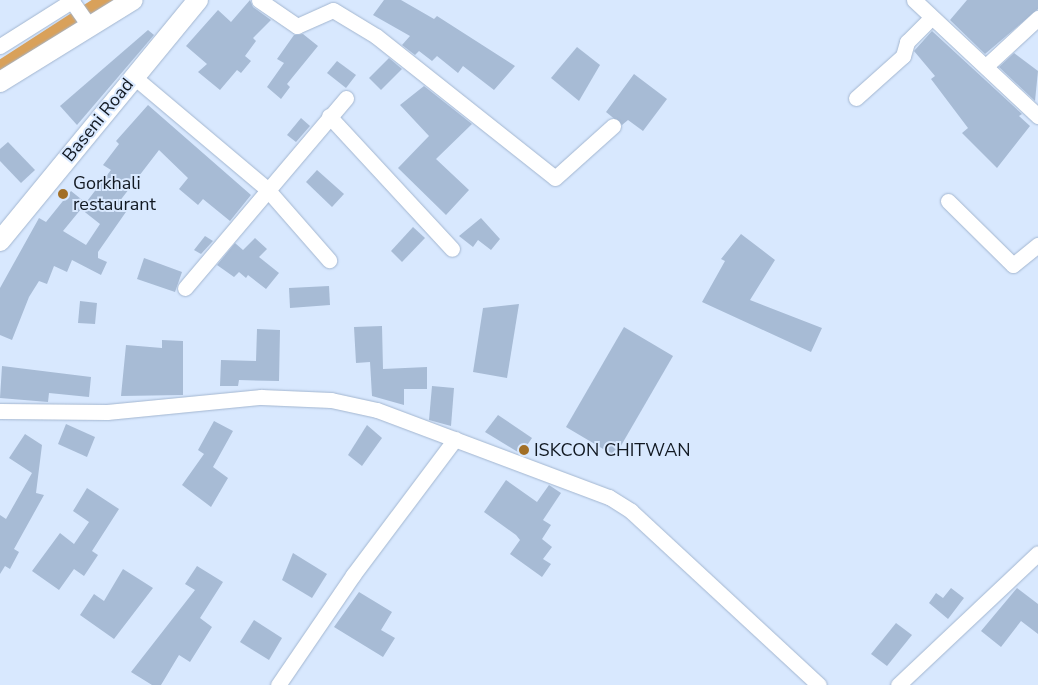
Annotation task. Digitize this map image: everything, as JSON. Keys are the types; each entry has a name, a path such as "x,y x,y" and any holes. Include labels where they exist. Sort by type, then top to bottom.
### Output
{"street":[{"path":"0,82 133,0"},
{"name":"Baseni Road","path":"0,241 133,76 198,0"},
{"path":"259,0 296,26 333,10 376,36 555,178 613,126"},
{"path":"914,0 1038,116"},
{"path":"0,46 73,2 90,26"},
{"path":"856,98 902,56 908,42 932,17"},
{"path":"986,66 1038,18"},
{"path":"133,76 266,188 329,260"},
{"path":"185,288 266,188 346,98"},
{"path":"329,116 452,249"},
{"path":"948,201 1013,265 1038,245"},
{"path":"0,411 108,412 261,397 331,400 377,410 609,497 631,511 819,685"},
{"path":"278,685 353,575 455,439"},
{"path":"898,685 1038,553"}],"building":[{"path":"250,0 253,7 271,20 253,38 256,41 245,56 251,61 241,73 237,70 220,90 198,72 207,64 186,46 218,10 231,22"},
{"path":"384,0 401,0 434,19 437,16 515,66 494,90 463,66 458,73 437,56 432,61 419,51 415,55 402,45 410,36 373,15"},
{"path":"967,0 1038,0 1038,9 985,54 950,20"},
{"path":"148,30 154,35 77,125 60,106"},
{"path":"932,31 1022,114 1019,116 1030,126 997,168 962,133 968,128 931,79 935,76 914,51"},
{"path":"303,34 318,46 287,84 290,87 281,99 267,87 284,63 277,59 294,35"},
{"path":"577,47 600,65 579,101 551,78"},
{"path":"1014,53 1038,71 1035,101 999,67"},
{"path":"389,58 402,69 381,90 369,78"},
{"path":"337,61 356,75 346,88 327,73"},
{"path":"634,74 667,99 643,131 628,120 622,125 606,112"},
{"path":"424,86 472,124 436,159 469,190 446,215 398,168 429,136 400,105"},
{"path":"148,105 251,195 230,221 203,199 198,205 179,189 188,178 159,150 119,202 128,209 98,252 98,258 107,262 101,275 72,260 67,272 54,266 47,284 39,281 29,297 12,340 0,335 0,288 39,218 46,222 71,191 86,203 111,170 103,165 119,144 116,141","holes":["81,209 100,224 86,245 63,231"]},
{"path":"301,118 310,126 296,142 287,135"},
{"path":"8,142 35,170 21,183 0,161 0,149"},
{"path":"317,170 344,194 332,207 306,182"},
{"path":"481,218 500,239 491,250 478,240 473,247 459,236"},
{"path":"413,227 425,238 402,262 391,251"},
{"path":"741,234 775,260 750,300 822,328 811,352 702,302 725,261 721,259"},
{"path":"205,236 213,241 201,254 194,250"},
{"path":"255,238 267,249 259,257 279,273 266,289 248,275 246,278 239,272 234,277 217,265 235,243 243,250"},
{"path":"144,258 182,272 175,292 137,279"},
{"path":"329,286 330,305 290,308 289,288"},
{"path":"80,301 97,303 95,324 78,323"},
{"path":"519,304 507,378 473,372 483,308"},
{"path":"382,326 383,369 427,367 427,389 404,389 404,405 372,396 370,362 356,363 354,327"},
{"path":"624,327 673,356 615,456 566,427"},
{"path":"257,329 280,330 279,381 239,380 238,386 220,386 221,360 256,361"},
{"path":"162,340 183,341 183,395 121,396 126,345 162,348"},
{"path":"2,366 91,377 89,397 49,393 48,402 0,398"},
{"path":"432,386 454,388 451,426 429,420"},
{"path":"498,415 532,438 521,454 485,432"},
{"path":"214,421 233,431 213,467 228,478 211,507 182,485 204,454 198,450"},
{"path":"66,424 95,437 87,457 58,444"},
{"path":"367,425 382,438 362,466 348,455"},
{"path":"25,434 42,445 36,493 44,495 14,549 19,552 10,569 5,566 0,574 0,515 6,519 32,473 9,458"},
{"path":"506,480 537,502 549,485 561,493 543,520 551,525 542,539 552,547 543,559 551,564 542,577 510,554 520,540 516,535 484,512"},
{"path":"87,488 119,509 92,551 98,555 84,576 74,569 59,590 32,571 60,533 74,544 89,522 73,511"},
{"path":"293,553 327,574 312,598 282,580"},
{"path":"197,566 223,582 200,618 212,627 190,662 179,655 161,685 152,685 131,672 195,590 185,584"},
{"path":"123,569 153,588 114,639 80,615 94,594 104,601"},
{"path":"951,588 964,598 948,619 929,603 936,593 943,598"},
{"path":"1017,588 1038,604 1038,634 1021,621 1001,647 981,631"},
{"path":"359,592 392,612 381,630 395,638 383,657 334,627"},
{"path":"254,620 282,638 269,660 240,642"},
{"path":"896,623 912,635 887,666 871,654"}],"waterway":[{"path":"0,70 108,0"}],"place":[{"name":"Gorkhali restaurant","path":"63,194"},
{"name":"ISKCON CHITWAN","path":"524,450"}]}
